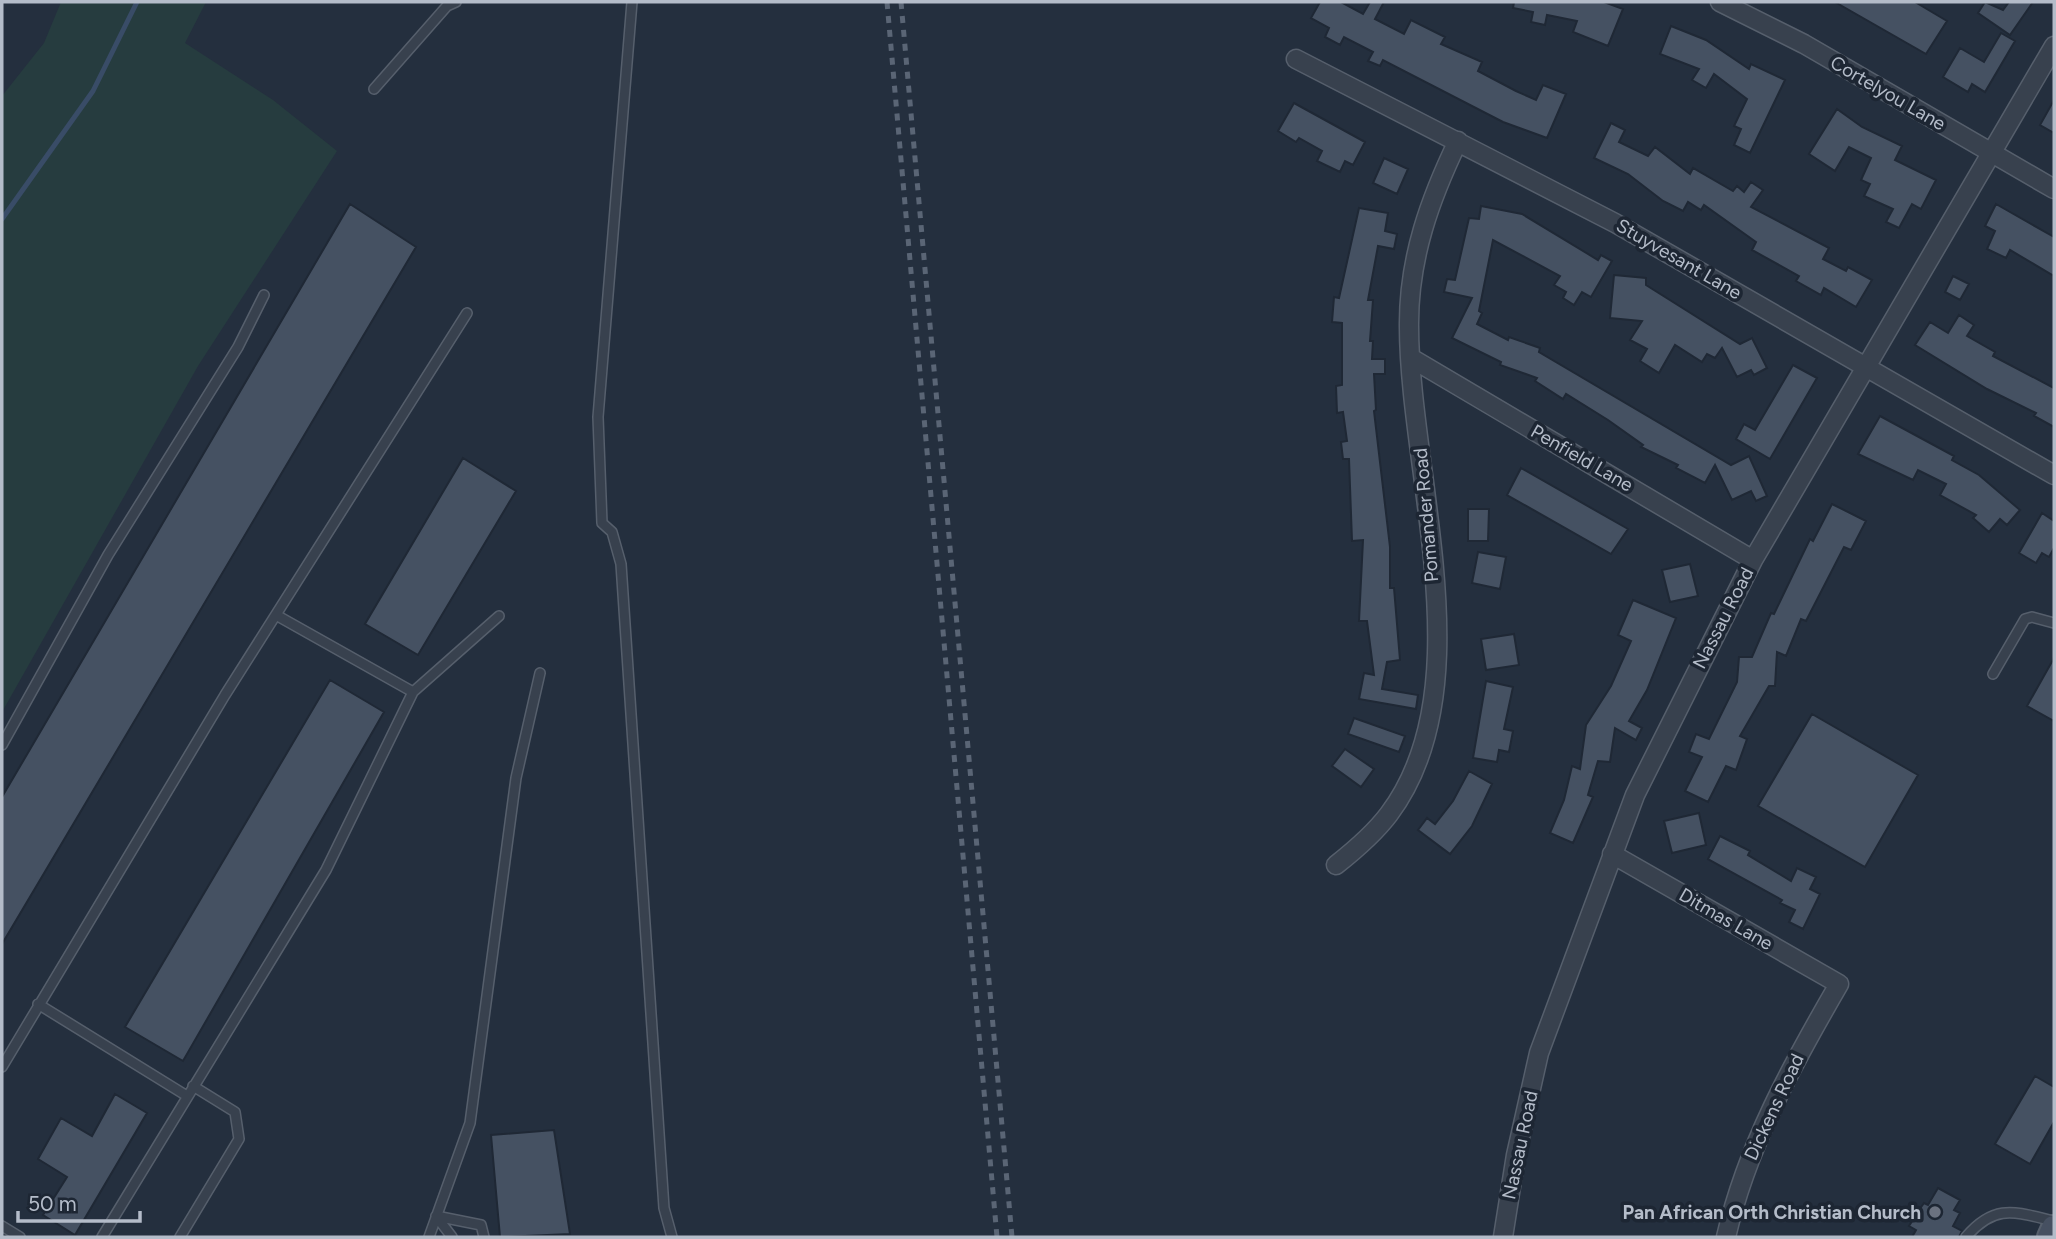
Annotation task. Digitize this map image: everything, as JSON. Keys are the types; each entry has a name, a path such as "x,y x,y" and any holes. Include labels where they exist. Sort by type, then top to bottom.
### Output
{"main road":[{"path":"2050,1237 2054,1228"}],"street":[{"name":"Cortelyou Lane","path":"1720,2 1804,44 2054,189"},
{"name":"Nassau Road","path":"1503,1237 1516,1155 1539,1053 1635,795 1752,560 2054,46"},
{"name":"Stuyvesant Lane","path":"1296,59 1615,223 2054,474"},
{"name":"Pomander Road","path":"1336,866 1366,840 1390,813 1422,752 1432,713 1436,680 1435,608 1409,323 1418,244 1429,205 1458,141"},
{"name":"Penfield Lane","path":"1411,358 1752,560"},
{"name":"Ditmas Lane","path":"1612,854 1839,984"},
{"name":"Dickens Road","path":"1726,1237 1759,1134 1800,1052 1839,984"}],"lane":[{"path":"374,89 447,6 456,2"},
{"path":"632,2 598,430 602,523 612,532 621,564 664,1208 673,1237"},
{"path":"2,745 108,555 238,347 264,295"},
{"path":"2,1067 276,615 467,313"},
{"path":"276,615 413,692"},
{"path":"102,1237 326,870 413,692 499,616"},
{"path":"1993,674 2025,620 2032,617 2054,623"},
{"path":"429,1237 470,1122 516,778 540,673"},
{"path":"38,1004 187,1096"},
{"path":"180,1237 239,1139 235,1112 193,1086"},
{"path":"1966,1237 1979,1222 1998,1212 2020,1213 2054,1221"},
{"path":"436,1216 452,1237"},
{"path":"436,1216 481,1225 484,1237"},
{"path":"2,1226 20,1237"}],"green space":[{"path":"61,2 206,2 185,43 273,100 337,151 198,366 2,712 2,96 44,43"}],"building":[{"path":"1320,2 1341,2 1363,14 1370,2 1384,2 1375,19 1404,34 1411,20 1445,37 1441,44 1482,62 1478,71 1516,91 1536,100 1543,85 1566,94 1547,138 1503,122 1383,60 1380,66 1368,61 1373,52 1344,37 1340,45 1325,37 1329,28 1311,18"},
{"path":"1514,2 1604,2 1623,9 1608,46 1573,32 1577,21 1547,15 1545,25 1531,22 1533,12 1513,8"},
{"path":"1835,2 1915,2 1947,21 1926,54"},
{"path":"1985,2 2003,10 2009,2 2033,2 2010,35 1978,13"},
{"path":"1671,26 1706,40 1749,69 1751,64 1785,80 1750,153 1734,145 1741,129 1734,126 1747,99 1714,74 1706,88 1692,80 1699,69 1660,54"},
{"path":"2001,33 2015,41 1985,92 1972,84 1968,92 1943,77 1960,48 1984,62"},
{"path":"2054,100 2054,133 2040,125"},
{"path":"1294,103 1365,142 1353,165 1345,161 1340,172 1317,161 1322,151 1299,138 1296,142 1278,131"},
{"path":"1837,109 1862,127 1902,146 1895,160 1936,180 1921,209 1912,204 1899,228 1886,222 1893,209 1864,196 1870,184 1861,180 1871,158 1849,147 1835,171 1809,154"},
{"path":"1611,123 1625,130 1619,142 1648,156 1655,147 1690,174 1693,168 1733,191 1737,186 1744,192 1751,182 1763,190 1751,207 1829,248 1823,259 1846,271 1848,267 1872,280 1856,307 1824,288 1821,295 1796,281 1799,276 1752,250 1756,242 1704,205 1701,210 1688,202 1683,211 1663,201 1628,174 1594,158"},
{"path":"1384,158 1408,169 1397,194 1373,183"},
{"path":"350,204 416,247 2,944 2,797"},
{"path":"1996,204 2054,237 2054,276 2010,250 2006,258 1987,249 1995,231 1985,226"},
{"path":"1481,206 1522,214 1598,260 1601,255 1612,261 1591,297 1582,292 1574,305 1563,298 1566,292 1554,285 1560,276 1493,240 1479,311 1482,313 1477,324 1508,340 1509,337 1540,348 1539,352 1731,465 1749,456 1767,496 1756,501 1751,491 1732,500 1715,465 1705,483 1676,468 1678,465 1641,447 1643,445 1608,420 1566,394 1563,399 1535,381 1537,378 1500,365 1501,362 1452,338 1472,298 1444,292 1447,279 1455,280 1469,218 1479,219"},
{"path":"1359,208 1388,213 1385,231 1397,234 1394,249 1378,246 1368,300 1373,300 1370,341 1373,341 1372,359 1385,359 1385,374 1374,374 1374,411 1390,547 1390,588 1394,588 1400,660 1387,662 1382,689 1418,695 1416,709 1359,699 1364,673 1374,675 1367,621 1359,621 1363,540 1352,541 1349,459 1343,459 1341,442 1347,441 1343,412 1337,413 1336,386 1342,385 1342,323 1332,322 1334,297 1339,298"},
{"path":"1614,275 1646,278 1646,285 1740,344 1752,338 1767,368 1754,375 1751,370 1737,377 1722,348 1715,358 1707,354 1702,362 1675,345 1659,373 1640,361 1647,349 1630,340 1642,321 1610,318"},
{"path":"1953,276 1969,284 1960,300 1945,292"},
{"path":"1959,315 1974,325 1967,336 1995,352 1993,356 2054,388 2054,427 2034,416 2036,413 1987,389 1915,345 1930,322 1948,333"},
{"path":"1793,365 1817,378 1770,459 1736,439 1744,424 1755,430"},
{"path":"1880,416 1954,456 1952,460 1979,475 2020,510 2007,525 2000,519 1989,532 1973,518 1976,515 1940,495 1946,484 1918,470 1913,480 1858,454"},
{"path":"463,458 516,491 418,655 365,624"},
{"path":"1521,468 1628,529 1611,554 1507,495"},
{"path":"1832,504 1866,521 1851,550 1844,547 1806,621 1801,619 1786,656 1777,652 1775,686 1769,686 1740,736 1747,739 1736,770 1726,766 1708,802 1685,791 1702,757 1689,752 1696,734 1709,739 1737,682 1739,657 1752,657 1771,613 1774,614 1810,539 1813,541"},
{"path":"1468,509 1489,509 1488,541 1468,541"},
{"path":"2042,513 2054,521 2054,548 2049,557 2042,553 2036,563 2019,553"},
{"path":"1478,552 1506,557 1500,589 1472,583"},
{"path":"1690,564 1698,596 1670,602 1662,570"},
{"path":"1633,600 1676,618 1647,690 1629,721 1642,728 1636,740 1615,728 1610,762 1598,761 1588,795 1593,797 1573,843 1550,833 1564,800 1572,766 1580,769 1586,725 1611,686 1631,641 1618,635"},
{"path":"1514,634 1519,665 1486,670 1481,639"},
{"path":"2054,658 2054,721 2027,706"},
{"path":"330,680 384,712 183,1061 125,1027"},
{"path":"1486,681 1513,687 1504,729 1513,731 1509,752 1499,750 1497,762 1473,758"},
{"path":"1812,714 1918,775 1865,867 1758,806"},
{"path":"1354,718 1405,736 1399,752 1348,734"},
{"path":"1345,749 1374,769 1361,787 1332,766"},
{"path":"1469,771 1492,784 1472,826 1450,854 1418,830 1427,818 1435,824 1453,801"},
{"path":"1699,813 1706,845 1672,853 1664,821"},
{"path":"1720,836 1750,851 1748,855 1791,881 1797,868 1816,877 1810,889 1820,894 1803,929 1789,922 1795,910 1780,903 1782,900 1708,859"},
{"path":"2035,1076 2054,1087 2054,1122 2030,1164 1995,1144"},
{"path":"115,1094 147,1113 75,1235 43,1215 67,1177 38,1159 61,1118 92,1136"},
{"path":"554,1130 570,1234 500,1237 491,1135"},
{"name":"Pan African Orth Christian Church","path":"1938,1188 1960,1200 1954,1210 1960,1213 1953,1226 1962,1231 1959,1237 1912,1237 1916,1230 1909,1226 1924,1203 1928,1205"}],"waterway":[{"path":"2,219 93,91 137,2"}],"railway":[{"path":"887,2 997,1237"},
{"path":"901,2 1012,1237"}],"place":[{"name":"Pan African Orth Christian Church","path":"1935,1212"}]}
